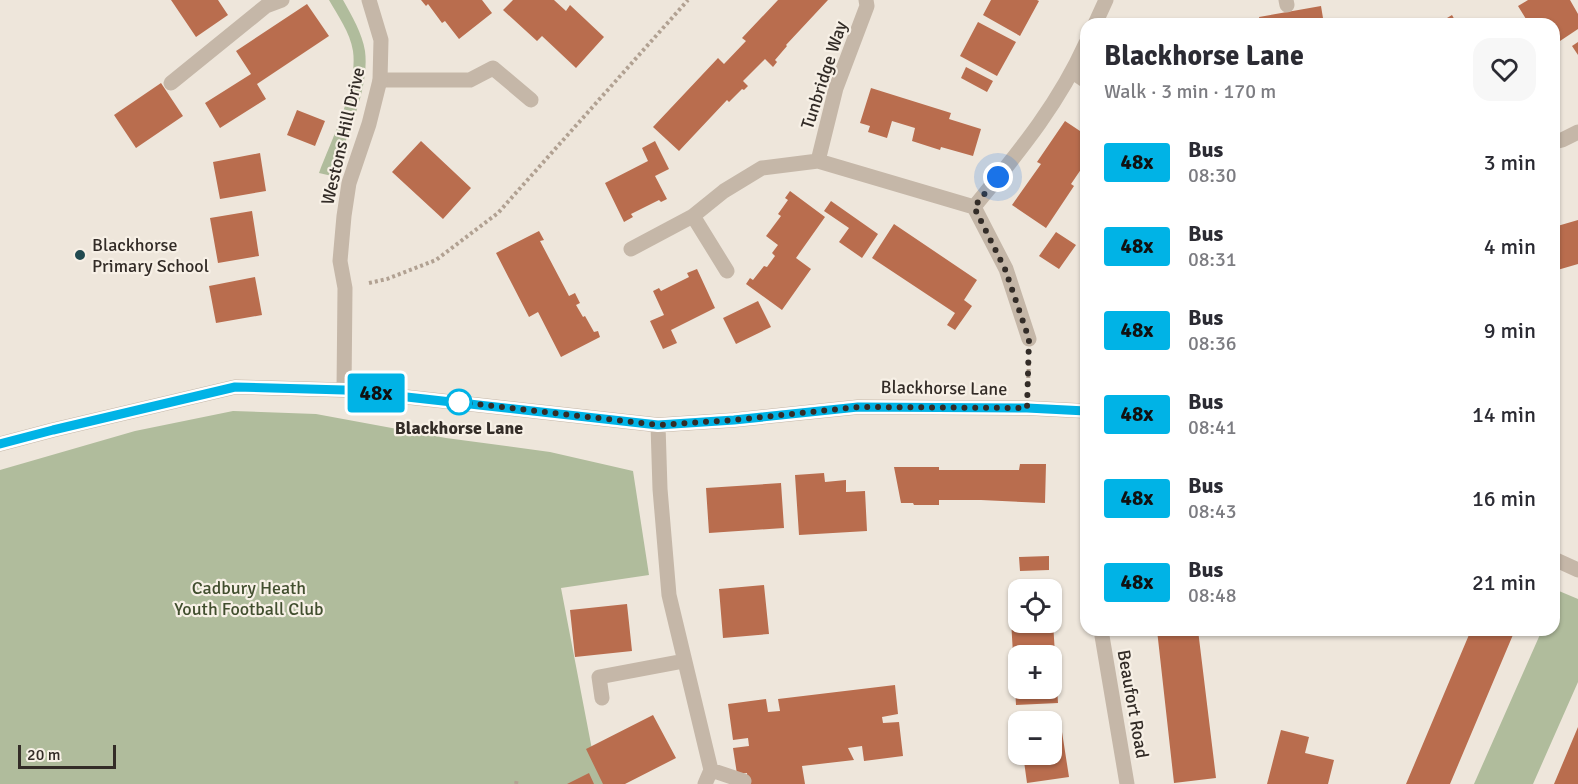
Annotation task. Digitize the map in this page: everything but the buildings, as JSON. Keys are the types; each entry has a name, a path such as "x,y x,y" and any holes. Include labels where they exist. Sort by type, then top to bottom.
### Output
{"street":[{"path":"171,83 266,6 282,0"},
{"name":"Westons Hill Drive","path":"344,390 345,288 340,261 349,183 369,124 380,80 381,40 369,0"},
{"name":"Tunbridge Way","path":"818,161 836,88 867,6 866,0"},
{"path":"1098,18 1106,0"},
{"path":"974,207 1035,132 1080,57"},
{"path":"380,80 470,80 493,69 531,100"},
{"path":"1073,72 1080,77"},
{"path":"1560,141 1578,132"},
{"path":"632,249 693,216 724,191 762,168 818,161 974,207 1005,269 1029,339"},
{"path":"693,216 727,271"},
{"name":"Blackhorse Lane","path":"0,444 235,387 344,390 658,425 734,420 858,407 1027,408 1080,411"},
{"path":"658,425 660,489 669,595 708,777 744,781"},
{"path":"1560,562 1578,570"},
{"name":"Beaufort Road","path":"1102,636 1127,784"},
{"path":"602,698 599,677 684,661"}],"path":[{"path":"345,288 387,279 436,260 498,213 688,0"},
{"path":"1027,408 1029,339"}],"green space":[{"path":"329,0 343,0 362,38 366,66 355,115 332,176 319,173 343,113 354,65 349,37"},
{"name":"Cadbury Heath Youth Football Club","path":"233,411 316,414 446,438 550,452 633,471 649,575 561,588 595,765 604,784 0,784 0,470 135,431"},
{"path":"1560,591 1578,599 1578,682 1533,784 1474,784 1539,636 1560,636"}],"bus line":[{"name":"48x","path":"0,444 235,387 344,390 658,425 734,420 858,407 1027,408 1080,411"}],"place":[{"name":"Blackhorse Primary School","path":"80,255"},
{"name":"Blackhorse Lane","path":"459,402"}],"route":[{"path":"459,402 658,425 734,420 858,407 1027,408 1029,339 1005,269 974,207 998,177"}]}
